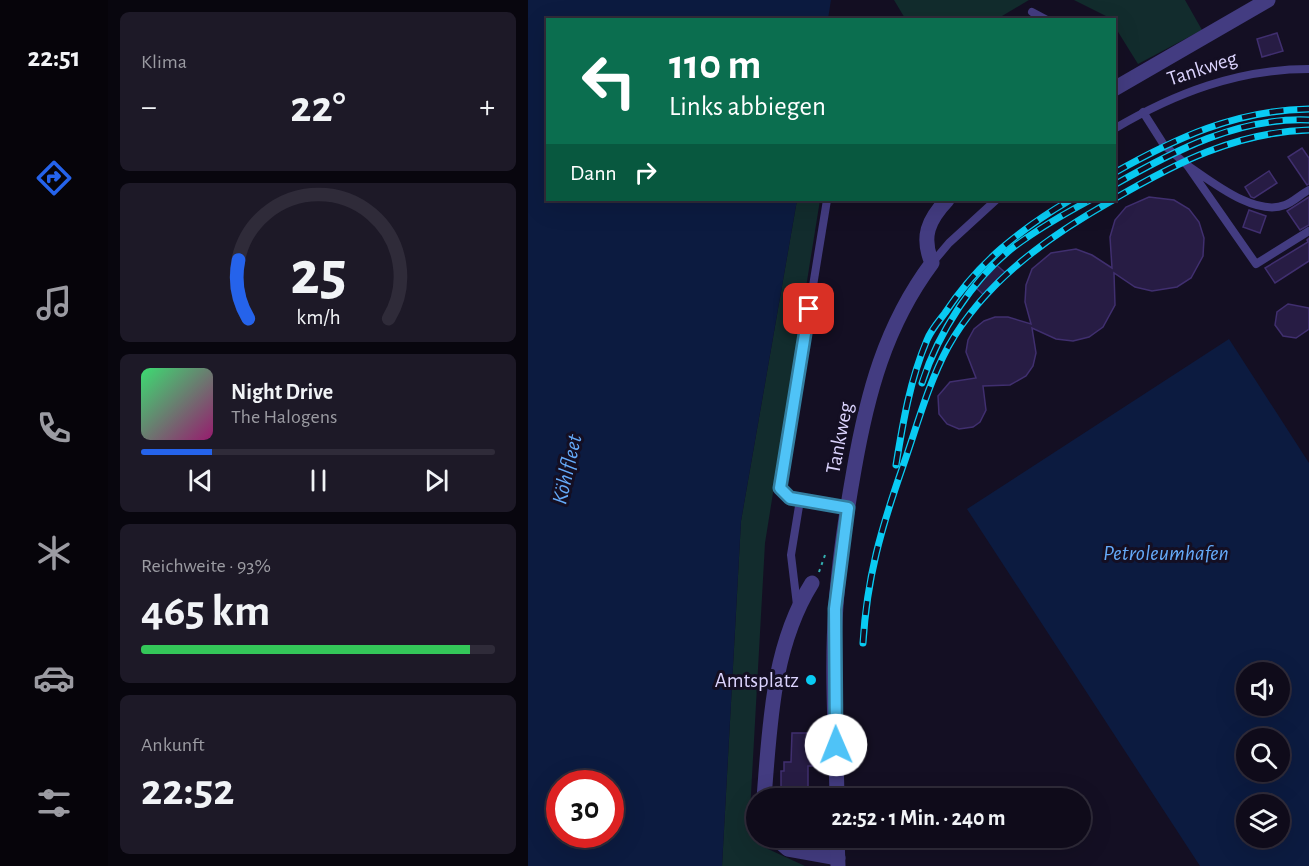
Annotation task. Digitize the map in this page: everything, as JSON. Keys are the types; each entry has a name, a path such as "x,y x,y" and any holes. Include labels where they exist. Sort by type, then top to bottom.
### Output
{"street":[{"path":"1116,88 1268,0"},
{"path":"932,263 925,240 927,229 933,216 946,201"},
{"name":"Tankweg","path":"837,788 835,609 848,508 873,379 903,307 932,263"},
{"path":"765,788 771,712 785,646 797,607 812,584"},
{"path":"787,848 838,862"}],"lane":[{"path":"1032,12 1043,18"},
{"name":"Tankweg","path":"1116,128 1143,112 1197,88 1246,74 1309,69"},
{"path":"1143,112 1164,145 1187,165 1232,194 1262,207 1284,205 1309,190"},
{"path":"1187,165 1256,264 1309,231"},
{"path":"827,201 780,481 783,493 800,500 848,508"},
{"name":"Tankweg","path":"932,263 949,243 995,201"},
{"path":"797,607 791,555 800,500"}],"green space":[{"path":"894,0 1029,0 999,18 905,18"},
{"path":"1074,0 1185,0 1202,30 1138,64 1116,29 1116,18 1110,18"},
{"path":"797,201 820,201 765,543 751,788 746,788 746,848 767,848 805,866 722,866 741,521"}],"water":[{"name":"Köhlfleet","path":"528,0 831,0 828,18 546,18 546,201 797,201 741,521 722,866 528,866"},
{"name":"Petroleumhafen","path":"1229,339 1309,463 1309,866 1200,866 967,509"}],"building":[{"path":"1277,33 1283,51 1262,57 1257,39"},
{"path":"1302,148 1309,158 1309,184 1307,185 1288,157"},
{"path":"1269,171 1277,183 1254,198 1251,197 1245,187"},
{"path":"1149,197 1174,200 1189,209 1199,222 1204,238 1203,256 1191,278 1177,287 1152,291 1135,287 1114,273 1115,305 1103,327 1089,337 1073,341 1056,339 1032,328 1036,353 1033,366 1026,376 1010,385 983,386 986,410 980,422 973,427 959,429 947,424 939,414 938,396 950,382 976,378 966,352 968,340 974,329 984,321 995,317 1008,317 1031,324 1025,302 1026,285 1032,269 1051,253 1076,249 1092,255 1112,268 1110,237 1115,220 1126,207"},
{"path":"1309,197 1309,225 1300,230 1287,211"},
{"path":"1249,210 1266,216 1260,233 1243,227"},
{"path":"1309,238 1309,261 1275,283 1265,268 1308,242"},
{"path":"993,262 1008,275 987,298 973,285"},
{"path":"1288,304 1309,308 1309,329 1296,338 1283,336 1275,325 1277,312"},
{"path":"792,733 815,733 815,766 808,766 808,788 781,788 781,771 784,771 784,762 791,762"}],"railway":[{"path":"1116,172 1160,148 1207,128 1256,114 1309,109"},
{"path":"1116,184 1183,149 1232,130 1257,124 1309,120"},
{"path":"1116,198 1160,173 1232,143 1282,132 1309,130"},
{"path":"896,465 912,386 921,355 933,329 971,278 986,263 1034,223 1068,201"},
{"path":"922,383 947,326 971,290 985,274 1015,246 1088,201"},
{"path":"863,643 868,596 882,532 923,405 948,347 980,301 1020,262 1065,229 1111,201"}],"place":[{"name":"Amtsplatz","path":"811,680"}],"route":[{"path":"809,309 780,488 790,498 848,508 835,609 836,745"}]}
